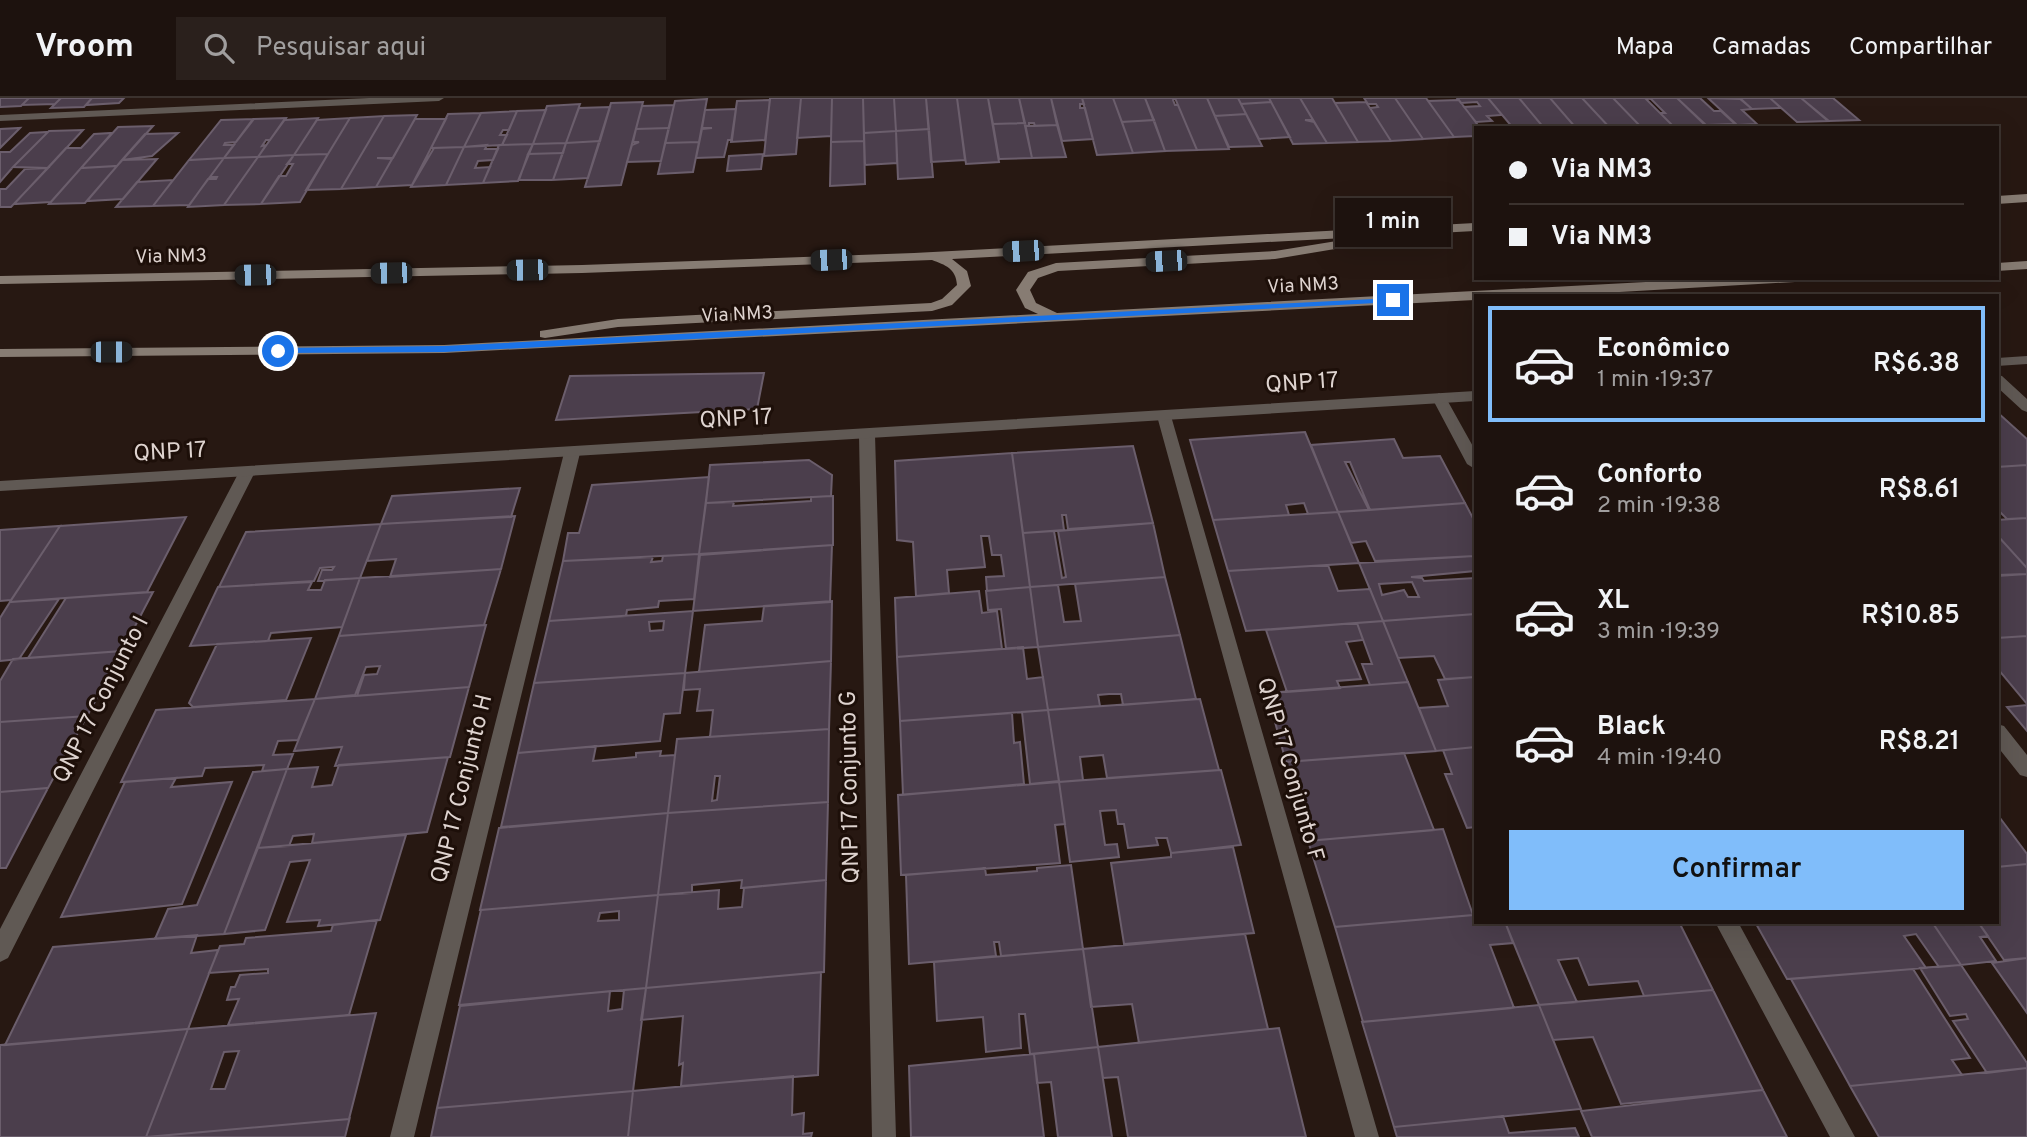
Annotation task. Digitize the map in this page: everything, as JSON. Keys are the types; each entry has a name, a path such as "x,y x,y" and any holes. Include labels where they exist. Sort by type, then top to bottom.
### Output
{"main road":[{"path":"1999,200 2027,198"},
{"name":"Via NM3","path":"0,280 582,270 914,257 1474,227"},
{"path":"1062,318 1038,311 1024,297 1026,282 1033,275 1056,267 1275,256 1432,229"},
{"path":"444,349 618,323 932,307 947,302 964,286 965,276 959,268 947,261 914,257"},
{"path":"1999,267 2027,265"},
{"name":"Via NM3","path":"1511,294 1760,280"},
{"name":"Via NM3","path":"0,354 444,349 1474,296"}],"street":[{"path":"204,108 212,98"},
{"path":"0,118 439,98"},
{"path":"1999,362 2027,360"},
{"path":"1999,381 2027,407"},
{"name":"QNP 17","path":"0,486 1474,396"},
{"path":"1439,398 1474,462"},
{"name":"QNP 17 Conjunto F","path":"1164,416 1367,1137"},
{"name":"QNP 17 Conjunto G","path":"867,435 884,1137"},
{"name":"QNP 17 Conjunto H","path":"402,1137 572,453"},
{"name":"QNP 17 Conjunto I","path":"0,951 247,472"},
{"path":"1999,734 2027,769"},
{"path":"1727,924 1843,1137"}],"building":[{"path":"0,98 29,98 21,106 0,107"},
{"path":"29,98 61,98 55,104 22,105"},
{"path":"61,98 92,98 84,107 51,108"},
{"path":"92,98 124,98 119,103 86,105"},
{"path":"770,98 801,98 796,154 764,156"},
{"path":"801,98 832,98 831,136 797,138"},
{"path":"832,98 863,98 864,141 831,142"},
{"path":"863,98 894,98 896,131 864,133"},
{"path":"894,98 926,98 929,129 896,131"},
{"path":"926,98 957,98 965,160 931,162"},
{"path":"957,98 988,98 999,162 966,164"},
{"path":"988,98 1019,98 1025,123 993,124"},
{"path":"1019,98 1051,98 1057,125 1035,126 1034,123 1029,123 1029,126 1025,126"},
{"path":"1051,98 1082,98 1084,104 1080,104 1080,108 1085,108 1093,139 1062,141"},
{"path":"1082,98 1113,98 1133,153 1097,155"},
{"path":"1113,98 1145,98 1154,120 1122,122"},
{"path":"1145,98 1175,98 1175,105 1178,105 1197,150 1165,151"},
{"path":"1175,98 1207,98 1229,149 1197,150"},
{"path":"1207,98 1238,98 1246,114 1215,116"},
{"path":"1238,98 1269,98 1271,102 1241,104"},
{"path":"1269,98 1300,98 1313,120 1305,120 1314,122 1327,143 1293,144"},
{"path":"1300,98 1332,98 1358,142 1327,143"},
{"path":"1364,98 1395,98 1423,139 1391,141 1370,108 1378,107 1376,104 1368,104"},
{"path":"1395,98 1426,98 1454,137 1423,139"},
{"path":"1457,98 1488,98 1502,115 1487,116 1492,121 1476,122 1464,107 1480,106 1477,102 1461,103"},
{"path":"1488,98 1519,98 1542,126 1511,126"},
{"path":"1519,98 1550,98 1574,126 1542,126"},
{"path":"1550,98 1582,98 1608,126 1574,126"},
{"path":"1582,98 1613,98 1640,126 1608,126"},
{"path":"1613,98 1645,98 1673,126 1640,126"},
{"path":"1645,98 1677,98 1706,126 1673,126 1651,99"},
{"path":"1677,98 1700,98 1735,124 1706,125"},
{"path":"1708,98 1741,99 1752,109 1742,110 1757,124 1737,125"},
{"path":"1739,98 1770,98 1781,108 1752,109"},
{"path":"1770,98 1801,98 1828,121 1797,122"},
{"path":"1801,98 1833,98 1859,120 1829,121"},
{"path":"707,99 699,142 665,143 675,101"},
{"path":"770,100 765,140 731,142 737,101"},
{"path":"1459,100 1478,126 1474,126 1474,136 1454,137 1428,101"},
{"path":"643,102 621,185 585,187 611,103"},
{"path":"1271,102 1290,137 1259,139 1241,104"},
{"path":"1366,102 1391,141 1358,142 1335,103"},
{"path":"580,104 566,143 533,144 547,106"},
{"path":"674,105 669,128 636,129 642,106"},
{"path":"610,107 600,141 566,143 579,108"},
{"path":"736,109 732,140 728,140 724,157 696,158 702,129 712,128 702,128 705,110"},
{"path":"546,110 533,144 502,145 517,111"},
{"path":"517,111 509,130 503,130 500,135 507,135 502,145 464,147 481,113"},
{"path":"481,113 464,147 431,148 448,114"},
{"path":"1246,114 1262,146 1229,147 1215,116"},
{"path":"417,115 393,158 377,158 392,159 376,187 341,189 384,116"},
{"path":"384,116 341,189 306,190 350,118"},
{"path":"286,118 270,140 266,140 262,146 266,145 258,157 224,158 253,119"},
{"path":"318,118 294,155 258,157 284,120"},
{"path":"350,118 328,154 294,155 317,120"},
{"path":"254,119 236,142 225,143 224,145 234,145 224,158 189,160 221,120"},
{"path":"415,119 446,119 412,185 376,187"},
{"path":"1154,120 1165,151 1133,153 1122,122"},
{"path":"1025,123 1032,158 999,159 993,124"},
{"path":"1057,125 1066,157 1032,158 1025,126"},
{"path":"153,126 117,166 81,168 118,127"},
{"path":"20,128 0,148 0,129"},
{"path":"669,128 661,161 627,162 632,145 639,142 633,142 636,129"},
{"path":"929,129 933,177 898,179 896,131"},
{"path":"83,130 48,168 13,167 49,131"},
{"path":"896,131 897,163 865,165 864,133"},
{"path":"48,132 0,182 0,152 10,152 30,133"},
{"path":"112,133 51,202 14,204 66,148 81,148 94,134"},
{"path":"178,133 152,156 122,160 145,134"},
{"path":"600,141 588,178 553,180 566,143"},
{"path":"864,141 865,184 830,186 831,142"},
{"path":"699,142 693,172 658,174 665,143"},
{"path":"566,143 563,153 528,154 533,144"},
{"path":"533,144 518,181 483,183 499,145"},
{"path":"487,145 485,149 498,149 493,160 478,161 475,168 490,167 483,183 446,185 464,147"},
{"path":"464,147 446,185 411,187 434,148"},
{"path":"563,153 553,180 519,180 528,154"},
{"path":"328,154 300,202 261,204 279,176 286,176 293,164 287,164 294,155"},
{"path":"763,154 761,169 727,171 729,156"},
{"path":"294,155 261,204 224,205 258,157"},
{"path":"258,157 224,205 188,207 208,179 216,179 217,177 210,177 224,158"},
{"path":"224,158 189,205 153,206 189,160"},
{"path":"157,159 123,199 87,201 122,160"},
{"path":"117,166 85,203 49,204 81,168"},
{"path":"48,168 11,207 0,207 0,189 6,189 25,169"},
{"path":"173,180 153,206 116,207 137,182"},
{"path":"764,373 757,409 556,420 570,376"},
{"path":"1999,414 2027,439 2027,465 1999,467"},
{"path":"1305,432 1338,512 1308,514 1304,503 1286,505 1289,515 1213,520 1190,440"},
{"path":"1394,439 1403,458 1440,456 1465,503 1370,510 1350,462 1345,462 1369,510 1338,512 1311,445"},
{"path":"1133,446 1153,523 1068,529 1066,515 1062,515 1064,530 1023,533 1012,453"},
{"path":"1012,453 1030,587 987,591 986,577 1004,576 1001,555 992,555 989,536 981,536 985,567 947,570 949,593 916,596 913,542 897,540 895,461"},
{"path":"809,460 832,475 831,496 706,503 710,465"},
{"path":"2027,465 2027,518 2007,519 1999,511 1999,467"},
{"path":"709,477 699,554 563,561 568,533 579,533 592,485"},
{"path":"520,488 511,517 381,524 392,496"},
{"path":"833,496 833,545 699,554 706,503 734,502 733,506 811,501 811,497"},
{"path":"1465,503 1474,520 1474,556 1375,561 1366,541 1351,543 1338,512"},
{"path":"1338,512 1359,563 1228,571 1213,520"},
{"path":"515,516 501,569 390,577 396,559 367,561 381,524"},
{"path":"186,517 147,592 10,602 60,526"},
{"path":"2027,518 2027,568 1999,537 1999,520"},
{"path":"1153,523 1165,577 1030,587 1023,533 1054,531 1062,578 1066,577 1058,531"},
{"path":"381,524 360,578 318,581 322,570 332,570 334,567 320,568 314,581 219,587 246,532"},
{"path":"60,526 11,600 0,601 0,530"},
{"path":"1999,537 2027,568 2027,574 1999,575"},
{"path":"832,545 830,602 693,611 700,555"},
{"path":"699,554 694,599 659,601 658,607 627,610 626,616 549,621 563,561 653,557 651,562 662,561 663,556"},
{"path":"1474,556 1474,571 1411,577 1422,578 1424,581 1474,578 1474,614 1383,621 1359,563","holes":["1412,582 1419,597 1408,597 1404,590 1382,595 1379,584"]},
{"path":"1328,565 1338,591 1370,589 1383,621 1246,631 1228,571"},
{"path":"501,569 484,625 339,636 360,578"},
{"path":"2027,574 2027,636 1999,638 1999,576"},
{"path":"1165,577 1180,635 1038,647 1030,587 1058,585 1064,622 1081,621 1075,584"},
{"path":"360,578 342,627 271,633 268,641 190,646 218,587 312,582 308,590 321,590 325,580"},
{"path":"1030,587 1038,647 1006,649 1001,609 988,610 986,591"},
{"path":"979,591 982,613 997,611 1002,649 897,657 895,598"},
{"path":"153,592 122,651 28,658 66,598"},
{"path":"59,599 19,659 0,661 0,618 10,602"},
{"path":"832,601 831,661 699,672 705,625 762,621 764,606"},
{"path":"693,611 685,673 534,683 549,621","holes":["664,621 663,630 650,631 649,622"]},
{"path":"1474,614 1474,677 1445,679 1434,656 1398,658 1383,621"},
{"path":"1383,621 1408,682 1370,685 1362,664 1372,664 1357,623"},
{"path":"1357,623 1363,640 1346,642 1361,679 1337,681 1340,688 1287,692 1266,630"},
{"path":"486,625 469,687 357,696 364,675 377,674 380,666 366,667 355,695 315,699 339,636"},
{"path":"1180,635 1196,699 1123,705 1121,694 1109,694 1098,695 1100,706 1048,710 1038,647"},
{"path":"2027,636 2027,704 1999,670 1999,638"},
{"path":"311,638 286,700 193,707 189,703 217,644"},
{"path":"1023,647 1027,679 1043,677 1048,710 900,721 897,657"},
{"path":"123,651 87,716 0,722 0,681 13,659"},
{"path":"831,661 829,729 710,737 713,710 697,711 700,689 684,690 685,673"},
{"path":"685,673 680,713 664,714 660,741 518,753 534,683"},
{"path":"1474,677 1474,747 1436,751 1419,708 1448,706 1438,680"},
{"path":"1408,682 1436,751 1286,762 1267,693"},
{"path":"469,687 450,757 335,766 342,747 294,751 315,699"},
{"path":"315,699 298,740 278,741 273,755 293,754 287,769 262,771 264,765 205,768 202,776 121,782 156,710"},
{"path":"1200,699 1219,770 1107,778 1103,755 1080,757 1083,780 1059,782 1048,710"},
{"path":"2027,705 2027,731 2007,707"},
{"path":"1048,710 1059,781 1030,784 1022,712"},
{"path":"1012,713 1014,743 1020,742 1024,784 903,795 900,721"},
{"path":"87,716 48,788 0,792 0,722"},
{"path":"829,729 828,802 668,813 677,739","holes":["715,776 720,776 717,800 712,801"]},
{"path":"596,746 593,761 636,757 636,753 661,751 660,756 675,755 668,813 501,827 518,753"},
{"path":"1474,747 1474,827 1467,828 1445,774 1452,774 1443,750"},
{"path":"1404,753 1434,830 1308,841 1286,762"},
{"path":"448,757 427,832 312,843 314,834 293,836 289,846 258,848 287,769 318,767 312,787 332,785 339,765"},
{"path":"287,769 224,934 155,939 168,909 197,905 253,772"},
{"path":"1221,770 1241,845 1171,853 1167,838 1156,838 1158,845 1128,848 1124,824 1118,824 1116,810 1100,811 1105,845 1117,844 1119,857 1070,862 1059,782"},
{"path":"176,778 171,787 232,782 182,904 61,917 125,782"},
{"path":"1059,782 1065,824 1055,825 1060,863 901,875 898,795"},
{"path":"48,788 6,868 0,868 0,792"},
{"path":"828,802 826,880 741,888 742,880 692,885 692,893 658,895 668,813"},
{"path":"668,813 658,895 480,910 499,828"},
{"path":"1999,817 2027,854 2027,864 1999,867"},
{"path":"1443,829 1473,915 1335,927 1308,841"},
{"path":"406,835 380,920 318,926 320,920 287,922 310,860 290,862 265,930 224,934 258,848"},
{"path":"1233,847 1254,933 1124,944 1111,863 1171,857 1171,853"},
{"path":"2027,864 2027,958 2004,960 1979,924 1999,924 1999,867"},
{"path":"1071,865 1083,949 1001,956 999,942 994,942 996,956 909,964 906,875 985,868 986,875"},
{"path":"826,880 824,972 646,988 658,895 719,890 718,909 742,907 744,888"},
{"path":"658,895 646,988 459,1005 481,910","holes":["619,911 619,920 598,921 600,913"]},
{"path":"1474,915 1474,924 1506,924 1513,943 1490,945 1514,1008 1363,1022 1335,927"},
{"path":"377,920 349,1015 228,1025 239,999 227,1000 231,987 235,987 240,975 268,973 268,969 209,973 220,946 244,944 246,938 331,931 333,925"},
{"path":"1506,924 1680,924 1713,990 1644,996 1638,981 1589,985 1578,958 1558,960 1577,1002 1539,1005"},
{"path":"1756,924 1933,924 1961,965 1939,967 1916,934 1904,936 1926,968 1787,979"},
{"path":"1933,924 1979,924 1988,936 1980,937 1996,961 1961,965"},
{"path":"1245,934 1268,1029 1139,1043 1132,1004 1091,1007 1083,949"},
{"path":"197,935 191,953 218,950 188,1029 5,1045 53,947"},
{"path":"1083,949 1098,1047 1030,1054 1025,1014 1019,1014 1021,1048 986,1052 983,1017 937,1021 934,962"},
{"path":"2027,958 2027,1013 1992,963"},
{"path":"1961,965 2027,1063 2027,1068 1987,1073 1953,1021 1968,1019 1966,1014 1950,1016 1920,968"},
{"path":"1913,969 1970,1058 1952,1060 1962,1075 1850,1086 1791,979"},
{"path":"821,972 818,1075 681,1086 683,1063 679,1065 683,1016 641,1020 646,988"},
{"path":"646,988 633,1091 437,1108 460,1006 610,991 608,1011 622,1009 624,990"},
{"path":"1713,990 1763,1090 1621,1104 1593,1037 1553,1040 1539,1005"},
{"path":"1539,1005 1581,1109 1394,1127 1362,1022"},
{"path":"376,1013 349,1119 146,1137 188,1029","holes":["239,1051 225,1089 211,1089 224,1052"]},
{"path":"1279,1028 1306,1137 1128,1137 1118,1077 1103,1078 1098,1047"},
{"path":"188,1029 146,1137 0,1137 0,1045"},
{"path":"1098,1047 1112,1137 1058,1137 1051,1082 1037,1083 1034,1054"},
{"path":"1034,1054 1044,1137 911,1137 909,1066"},
{"path":"2027,1068 2027,1137 1879,1137 1850,1086"},
{"path":"793,1076 792,1115 804,1113 803,1134 812,1133 811,1137 628,1137 633,1091"},
{"path":"1763,1090 1787,1137 1592,1137 1581,1111"},
{"path":"633,1091 628,1137 431,1137 437,1108"},
{"path":"1503,1116 1509,1133 1575,1128 1579,1137 1397,1137 1394,1127"},
{"path":"350,1117 345,1137 147,1137 349,1119"}],"route":[{"path":"278,351 444,349 1393,300"}]}
